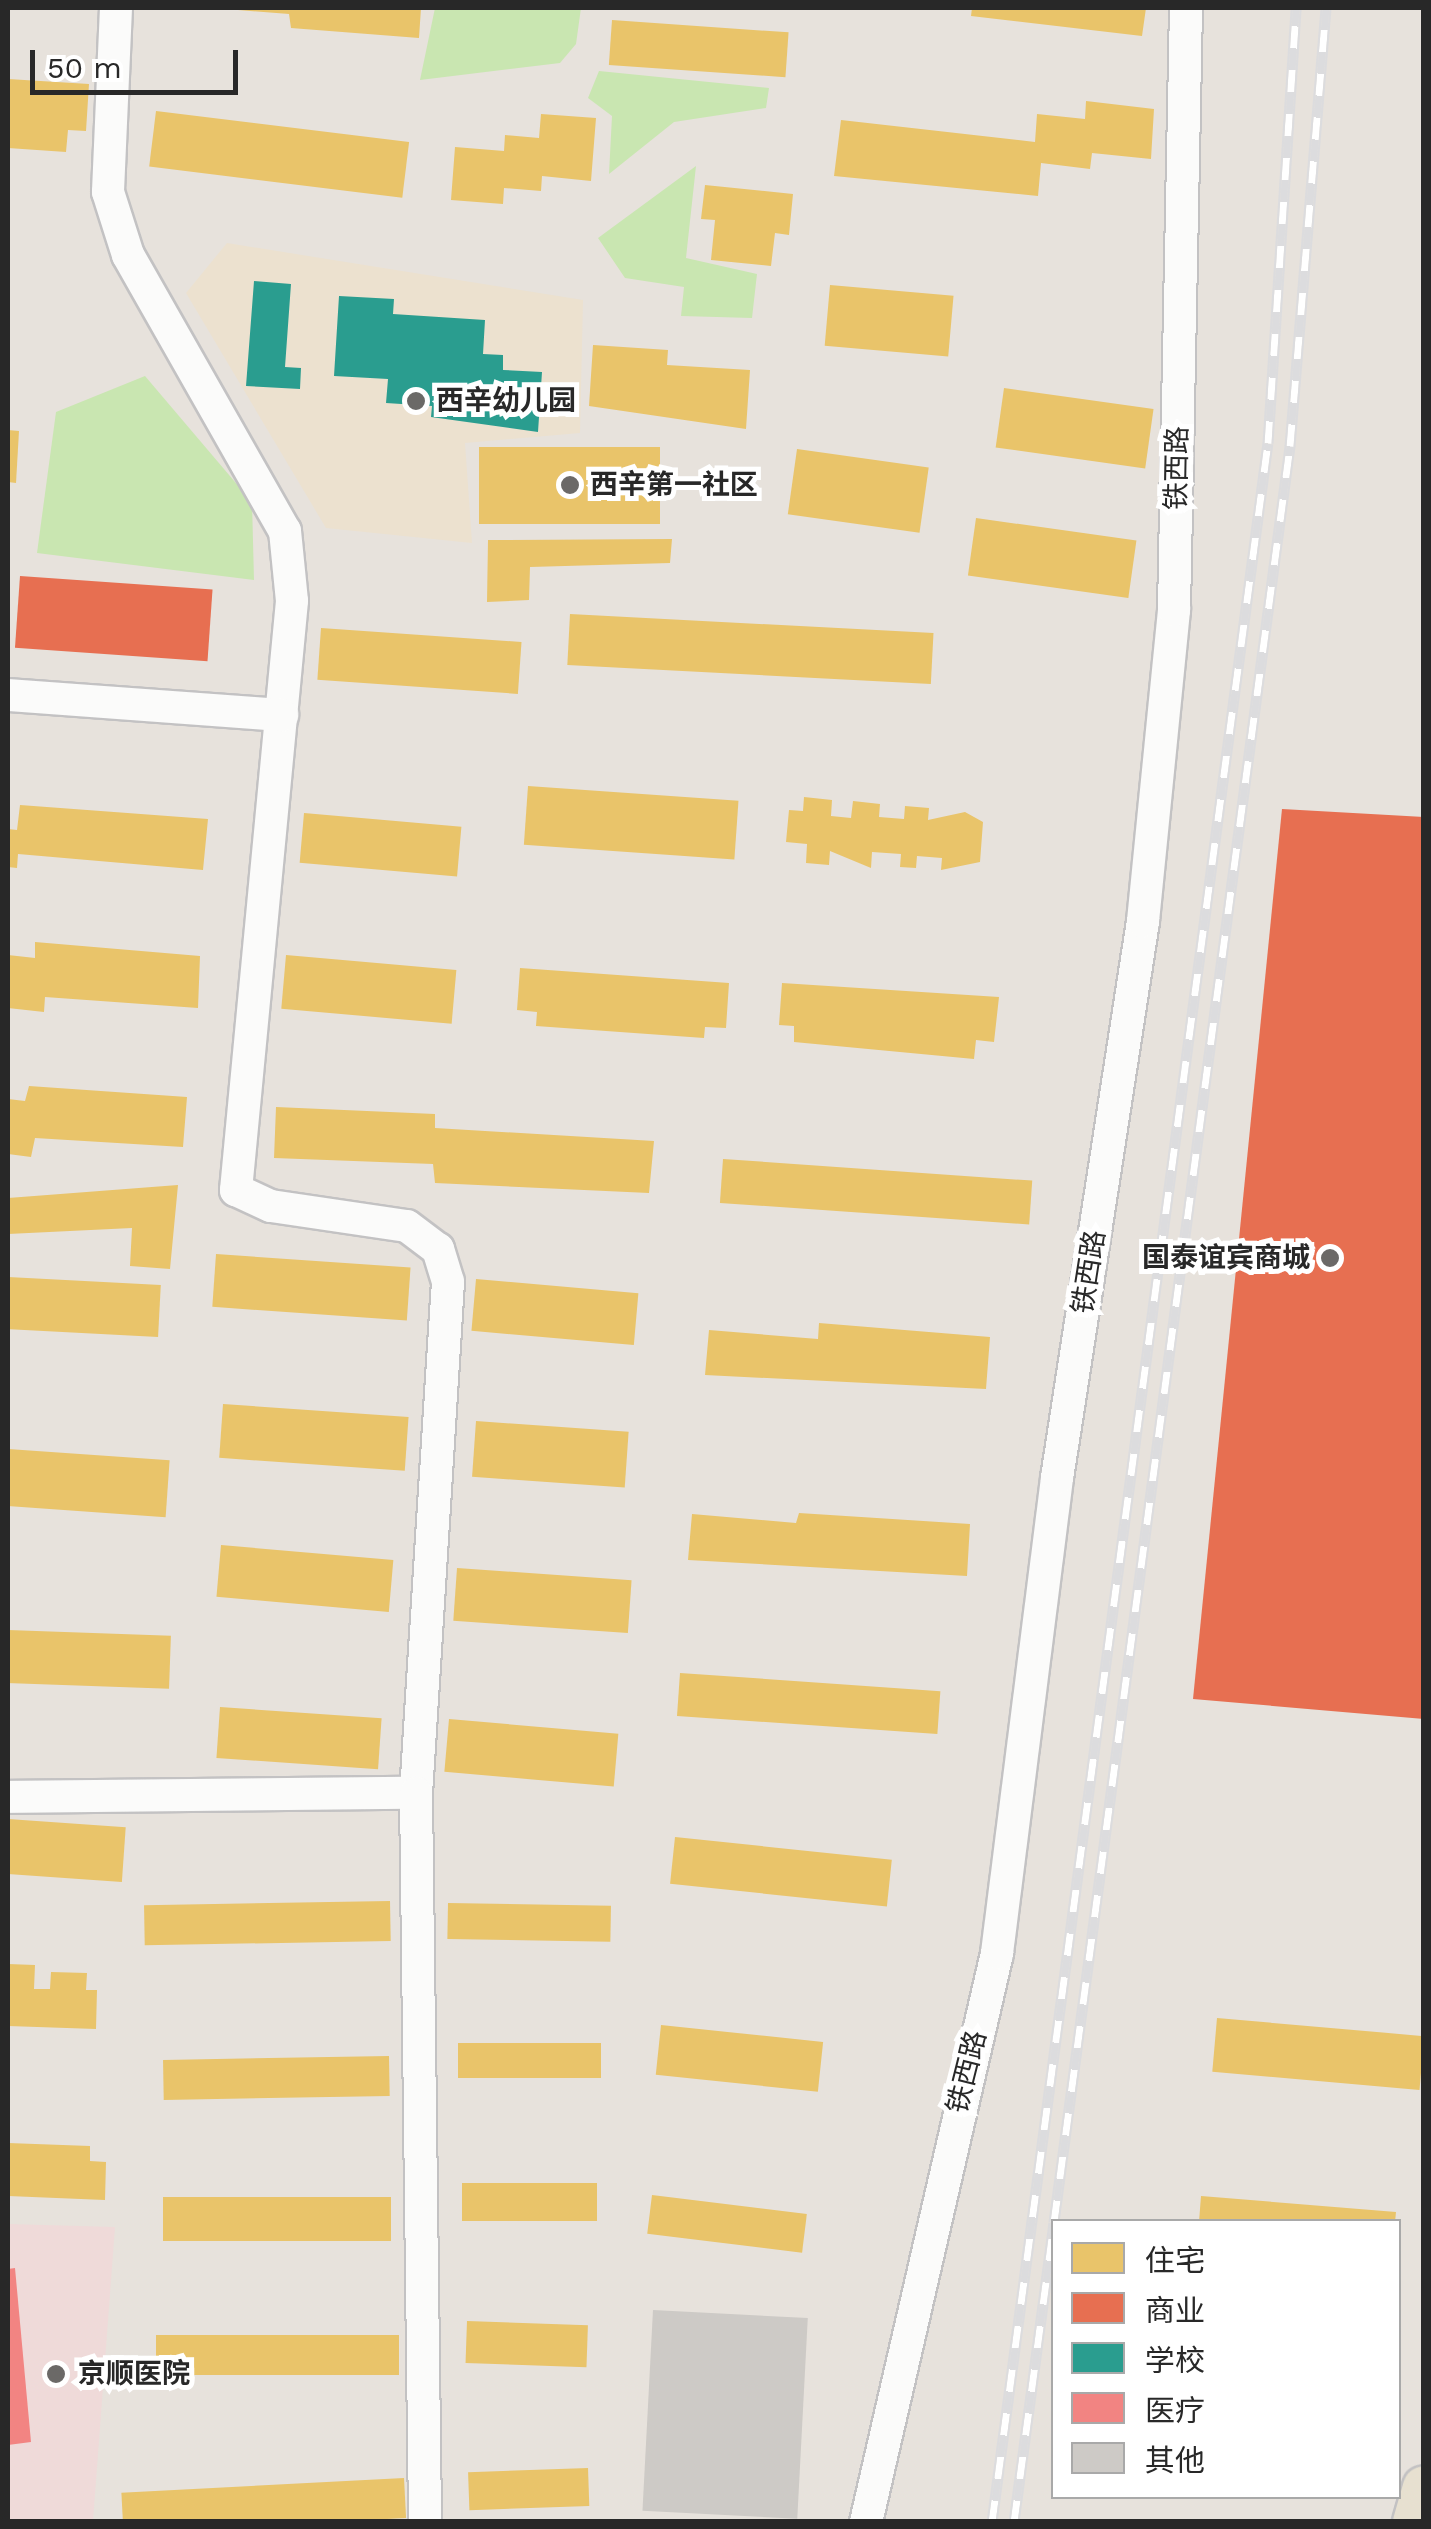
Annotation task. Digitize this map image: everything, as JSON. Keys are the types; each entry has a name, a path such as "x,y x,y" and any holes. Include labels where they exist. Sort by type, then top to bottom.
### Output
{"main road":[{"path":"1414,2522 1424,2487"}],"street":[{"path":"116,8 108,192 128,256 285,530 292,601 236,1190 270,1206 407,1226 438,1249 448,1282 416,1793 425,2522"},
{"name":"铁西路","path":"866,2522 997,1953 1057,1478 1143,921 1174,610 1186,8"},
{"path":"8,696 282,715"},
{"path":"8,1797 416,1793"}],"shaded area":[{"name":"西辛幼儿园","path":"227,243 583,300 580,433 465,443 472,543 326,528 186,293"},
{"name":"京顺医院","path":"8,2224 115,2227 93,2521 8,2522"}],"green space":[{"path":"435,8 581,8 576,44 560,63 420,80"},
{"path":"599,71 769,88 766,108 674,122 609,174 612,116 588,98"},
{"path":"696,166 686,258 757,274 752,318 681,316 684,287 625,278 598,238"},
{"path":"145,376 252,502 254,580 37,553 56,412"}],"building: 住宅":[{"path":"421,8 419,38 291,28 289,14 238,10"},
{"path":"972,8 1146,8 1142,36 971,16"},
{"path":"612,20 789,32 785,77 609,65"},
{"path":"8,79 89,84 86,131 68,130 66,152 8,148"},
{"path":"1086,101 1154,109 1151,159 1092,153 1090,169 1041,163 1038,196 834,176 841,120 1035,142 1037,114 1085,119"},
{"path":"156,111 409,142 402,198 149,167"},
{"path":"541,114 596,118 591,181 542,176 541,191 504,188 503,204 451,200 455,147 504,151 505,135 539,138"},
{"path":"705,185 793,194 789,235 775,233 771,266 711,260 715,220 701,219"},
{"path":"830,285 954,296 948,357 825,346"},
{"path":"593,345 668,350 667,365 750,370 746,429 589,406"},
{"path":"1004,388 1154,409 1145,468 996,447"},
{"path":"8,430 19,431 16,483 8,482"},
{"name":"西辛第一社区","path":"479,447 660,447 660,524 479,524"},
{"path":"797,449 929,468 920,533 788,514"},
{"path":"976,518 1136,541 1128,598 968,575"},
{"path":"672,539 670,563 530,567 529,600 487,602 488,540"},
{"path":"570,614 934,633 931,684 567,665"},
{"path":"321,628 522,642 518,694 317,680"},
{"path":"528,786 738,801 734,860 524,845"},
{"path":"804,797 832,800 831,816 851,818 853,801 880,804 879,817 904,819 905,806 929,808 928,820 965,812 983,822 980,862 941,870 942,858 917,856 916,868 900,867 901,854 872,852 871,868 830,851 829,865 806,863 807,844 786,842 789,810 803,811"},
{"path":"20,805 208,819 203,870 18,854 17,868 8,867 8,829 17,830"},
{"path":"304,813 461,827 457,877 300,863"},
{"path":"35,942 200,956 198,1008 45,997 44,1012 8,1008 8,955 35,958"},
{"path":"286,955 456,970 452,1024 281,1009"},
{"path":"520,968 729,983 726,1028 705,1027 704,1038 536,1026 537,1012 517,1010"},
{"path":"782,983 999,997 994,1042 976,1040 974,1059 794,1042 794,1026 779,1025"},
{"path":"29,1086 187,1097 183,1147 35,1138 31,1157 8,1154 8,1099 25,1101"},
{"path":"276,1107 435,1114 435,1128 654,1141 649,1193 435,1183 433,1164 274,1158"},
{"path":"723,1159 1032,1181 1029,1225 720,1203"},
{"path":"178,1185 170,1269 130,1266 132,1228 8,1234 8,1198"},
{"path":"216,1254 411,1268 407,1320 212,1307"},
{"path":"8,1277 161,1285 158,1337 8,1329"},
{"path":"476,1279 638,1293 634,1345 471,1331"},
{"path":"819,1323 990,1337 986,1389 705,1375 709,1330 818,1339"},
{"path":"223,1404 409,1417 405,1471 219,1458"},
{"path":"476,1421 629,1432 625,1488 472,1477"},
{"path":"8,1449 170,1460 166,1517 8,1506"},
{"path":"799,1513 970,1524 967,1576 688,1560 692,1514 796,1523"},
{"path":"221,1545 393,1560 389,1612 216,1597"},
{"path":"457,1568 632,1580 628,1633 453,1621"},
{"path":"8,1630 171,1636 169,1689 8,1683"},
{"path":"680,1673 940,1691 937,1734 677,1716"},
{"path":"220,1707 382,1718 378,1769 216,1758"},
{"path":"449,1719 618,1734 614,1787 444,1772"},
{"path":"8,1819 126,1827 122,1882 8,1874"},
{"path":"675,1837 892,1860 887,1907 670,1884"},
{"path":"390,1901 391,1941 145,1945 144,1905"},
{"path":"448,1903 611,1906 610,1942 447,1939"},
{"path":"8,1964 35,1965 34,1989 50,1989 51,1972 87,1973 86,1990 97,1990 96,2029 8,2026"},
{"path":"1217,2018 1424,2036 1420,2090 1212,2072"},
{"path":"661,2025 823,2042 818,2092 656,2075"},
{"path":"458,2043 601,2043 601,2078 458,2078"},
{"path":"389,2056 390,2096 164,2100 163,2060"},
{"path":"8,2143 90,2146 90,2161 106,2162 105,2200 8,2196"},
{"path":"462,2183 597,2183 597,2221 462,2221"},
{"path":"652,2195 807,2214 802,2253 647,2234"},
{"path":"1201,2196 1396,2212 1395,2219 1199,2219"},
{"path":"163,2197 391,2197 391,2241 163,2241"},
{"path":"467,2321 588,2325 586,2367 466,2363"},
{"path":"156,2335 399,2335 399,2375 156,2375"},
{"path":"588,2468 589,2506 469,2510 468,2472"},
{"path":"404,2478 406,2518 123,2522 121,2493"}],"building: 商业":[{"path":"20,576 213,589 208,661 15,648"},
{"name":"国泰谊宾商城","path":"1282,809 1424,817 1424,1719 1193,1699"}],"building: 学校":[{"path":"254,281 291,284 285,367 301,368 300,389 246,386"},
{"path":"339,296 394,299 393,314 485,320 483,354 503,355 503,370 542,372 538,432 431,417 432,406 386,403 388,379 334,376"}],"building: 医疗":[{"path":"15,2268 31,2442 8,2445 8,2269"}],"building: 其他":[{"path":"653,2310 808,2318 797,2519 642,2511"}],"railway":[{"path":"992,2522 1268,443 1296,8"},
{"path":"1054,2219 1290,446 1326,8"},
{"path":"1014,2522 1051,2245"}],"place":[{"name":"西辛幼儿园","path":"416,401"},
{"name":"西辛第一社区","path":"570,485"},
{"name":"国泰谊宾商城","path":"1330,1258"},
{"name":"京顺医院","path":"56,2374"}]}
